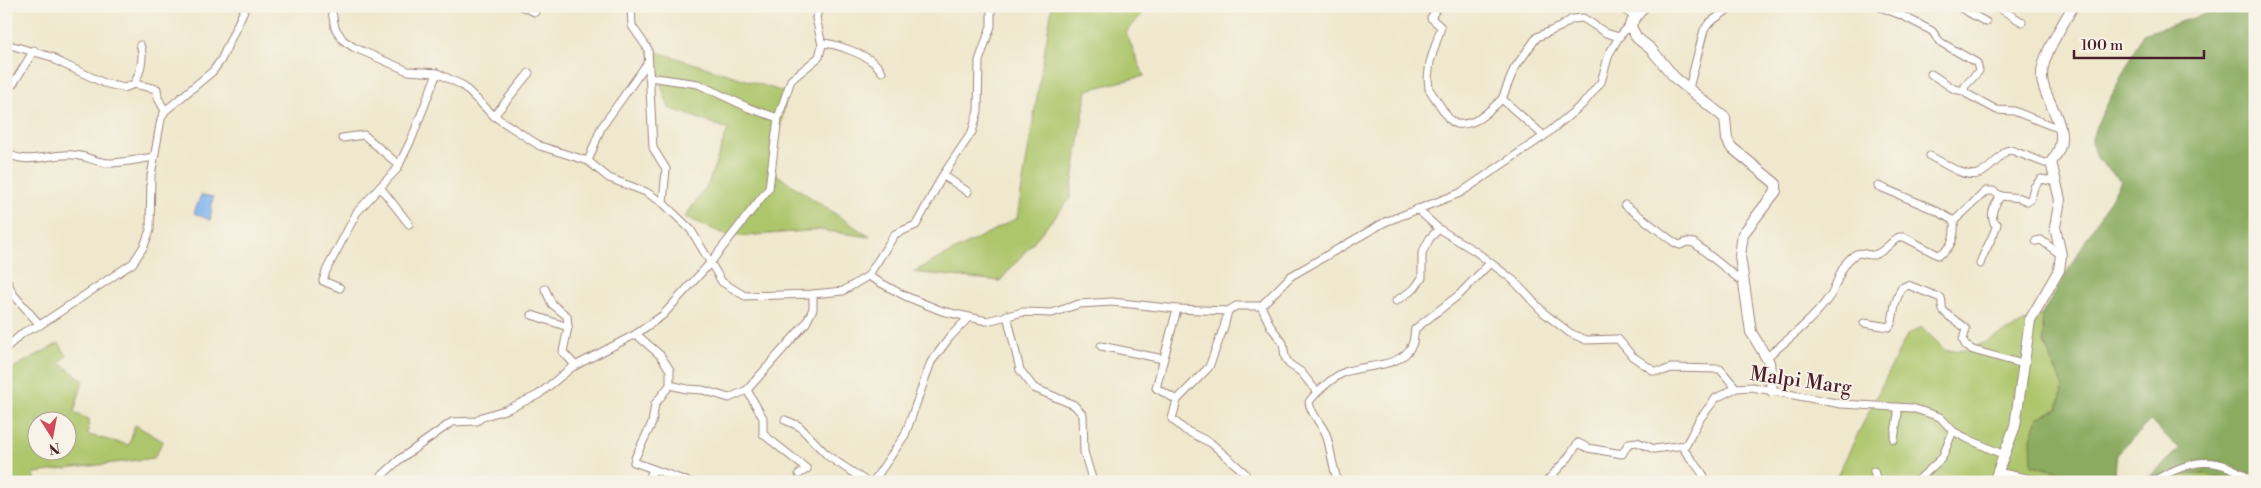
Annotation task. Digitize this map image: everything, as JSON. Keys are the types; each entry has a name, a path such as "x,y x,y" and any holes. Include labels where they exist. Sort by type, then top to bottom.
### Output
{"street":[{"path":"6,348 24,332 40,325 136,258 150,230 150,183 161,119 165,111 217,66 246,6"},
{"path":"331,6 335,28 343,40 354,47 408,71 436,73 462,85 494,116 540,146 588,162 609,178 646,192 663,203 691,230 722,282 744,296 813,294 843,290 868,276 895,234 916,225 943,175 972,132 978,112 979,61 991,26 992,6"},
{"path":"521,6 535,12"},
{"path":"630,6 632,26 648,49 653,148 666,169 663,203"},
{"path":"375,482 400,459 452,422 477,421 482,417 508,409 538,395 560,375 575,365 636,334 662,316 711,262 769,188 778,118 791,80 819,57 822,43 816,18 819,6"},
{"path":"1438,6 1431,18 1441,27 1430,62 1429,89 1449,119 1456,124 1464,125 1474,122 1502,99 1514,69 1537,37 1560,27 1572,19 1583,18 1606,33 1619,37"},
{"path":"1566,6 1572,6"},
{"path":"1619,6 1633,22 1638,38 1651,49 1676,78 1725,118 1727,139 1731,147 1776,184 1776,191 1743,234 1740,256 1751,332 1767,357 1772,391"},
{"path":"868,276 905,296 942,311 987,321 1023,312 1052,313 1079,304 1112,302 1177,310 1228,311 1236,306 1261,306 1291,276 1385,222 1460,192 1544,136 1583,104 1601,82 1609,54 1619,37 1644,6"},
{"path":"1689,88 1704,30 1733,6"},
{"path":"1878,6 1932,31 1940,42 1978,63 1979,71 1965,86 1964,91"},
{"path":"1957,6 1986,22"},
{"path":"1996,6 2022,22"},
{"path":"1930,156 1959,171 1972,174 1979,174 2006,151 2011,150 2045,163 2052,162 2057,156 2060,126 2042,74 2047,56 2073,6"},
{"path":"822,43 833,43 863,56 875,63 882,72"},
{"path":"6,44 34,50 52,57 104,83 124,88 134,84 156,89 158,98 165,111"},
{"path":"134,84 139,76 143,52 140,45"},
{"path":"6,82 13,84 34,50"},
{"path":"588,162 601,128 648,62"},
{"path":"494,116 529,72"},
{"path":"340,288 323,281 326,271 357,212 398,165 412,138 436,73"},
{"path":"1931,74 1954,89 1964,91 1997,110 2014,112 2052,126 2060,126"},
{"path":"649,77 698,84 749,108 778,118"},
{"path":"1502,99 1544,136"},
{"path":"342,138 364,134 398,165"},
{"path":"6,152 18,158 39,158 55,154 87,157 99,162 111,163 154,157"},
{"path":"2046,482 1996,477 2016,426 2030,320 2059,270 2060,255 2055,235 2060,200 2052,162"},
{"path":"943,175 968,192"},
{"path":"1767,357 1814,317 1830,295 1848,260 1854,255 1859,252 1875,255 1885,250 1899,237 1904,237 1938,255 1942,254 1952,244 1954,221 1986,191 1994,191 2001,196 2020,198 2027,201 2031,198 2034,187 2041,179 2057,182"},
{"path":"1878,186 1933,209 1954,221"},
{"path":"380,187 409,224"},
{"path":"1980,264 1983,253 1994,235 1997,224 1994,223 1991,215 2001,196"},
{"path":"1625,205 1680,246 1686,242 1694,243 1744,283"},
{"path":"1417,209 1439,229 1476,251 1490,264 1513,280 1544,313 1570,333 1586,340 1618,340 1632,356 1654,371 1663,372 1671,368 1720,370 1736,388"},
{"path":"1396,301 1414,288 1422,278 1422,253 1430,238 1439,229"},
{"path":"2036,241 2041,240 2060,255"},
{"path":"1338,482 1327,437 1308,402 1317,392 1343,372 1391,362 1404,354 1412,345 1415,330 1460,294 1490,264"},
{"path":"6,279 13,294 40,325"},
{"path":"1864,322 1889,326 1892,322 1894,304 1901,288 1908,285 1941,298 1942,309 1946,314 1958,321 1966,330 1963,340 1966,346 1973,350 2024,364"},
{"path":"545,290 552,304 567,316 568,327 563,352 575,365"},
{"path":"670,385 703,390 728,398 747,390 806,323 813,309 813,294"},
{"path":"1261,306 1271,326 1283,343 1288,364 1301,372 1317,392"},
{"path":"1177,310 1156,388 1177,400"},
{"path":"1228,311 1224,327 1208,367 1177,400 1172,419 1184,430 1211,443 1245,473"},
{"path":"532,315 568,327"},
{"path":"1007,315 1020,370 1034,388 1074,405 1083,415 1084,452 1093,482"},
{"path":"872,482 905,434 931,362 950,337 968,318"},
{"path":"636,334 665,361 670,370 670,385 655,404 652,423 634,458 634,462 689,482"},
{"path":"1101,346 1163,359"},
{"name":"Malpi Marg","path":"1682,446 1689,442 1699,420 1716,398 1736,388 1752,387 1841,404 1912,408 1940,417 1953,431 2004,455"},
{"path":"747,390 763,418 763,434 808,469 799,474"},
{"path":"1894,439 1898,414 1897,408"},
{"path":"785,420 798,426 828,456 867,482"},
{"path":"1916,482 1942,458 1953,431"},
{"path":"1546,482 1568,458 1578,443 1588,448 1622,454 1629,443 1637,442 1654,449 1682,446 1689,457 1702,470 1706,482"},
{"path":"2152,482 2174,469 2196,462 2227,466 2253,482"},
{"path":"648,482 653,469"},
{"path":"1874,471 1877,482"},
{"path":"1927,482 1929,471"}],"green space":[{"path":"1052,6 1149,6 1126,33 1144,76 1087,90 1070,199 1000,281 913,272 1017,218"},
{"path":"2213,6 2255,6 2255,482 2233,482 2206,474 2150,476 2180,449 2150,421 2117,454 2114,482 2100,482 2032,465 2031,439 2038,417 2058,409 2063,387 2044,342 2042,314 2121,181 2096,157 2091,142 2096,126 2143,34 2209,13"},
{"path":"648,49 787,93 771,171 870,237 819,230 731,237 685,217 708,184 728,129 669,108"},
{"path":"2040,315 2043,317 2044,342 2063,387 2058,410 2032,465 2100,482 1834,482 1907,335 1922,327 1946,351 1969,350"},
{"path":"59,343 67,356 60,363 83,380 75,410 28,410 28,460 78,460 78,415 89,419 88,435 129,445 135,425 163,441 154,458 34,473 36,482 6,482 6,372"},
{"path":"2207,474 2233,482 2132,482 2150,476"}],"water":[{"path":"201,195 213,197 210,220 194,213"}]}
